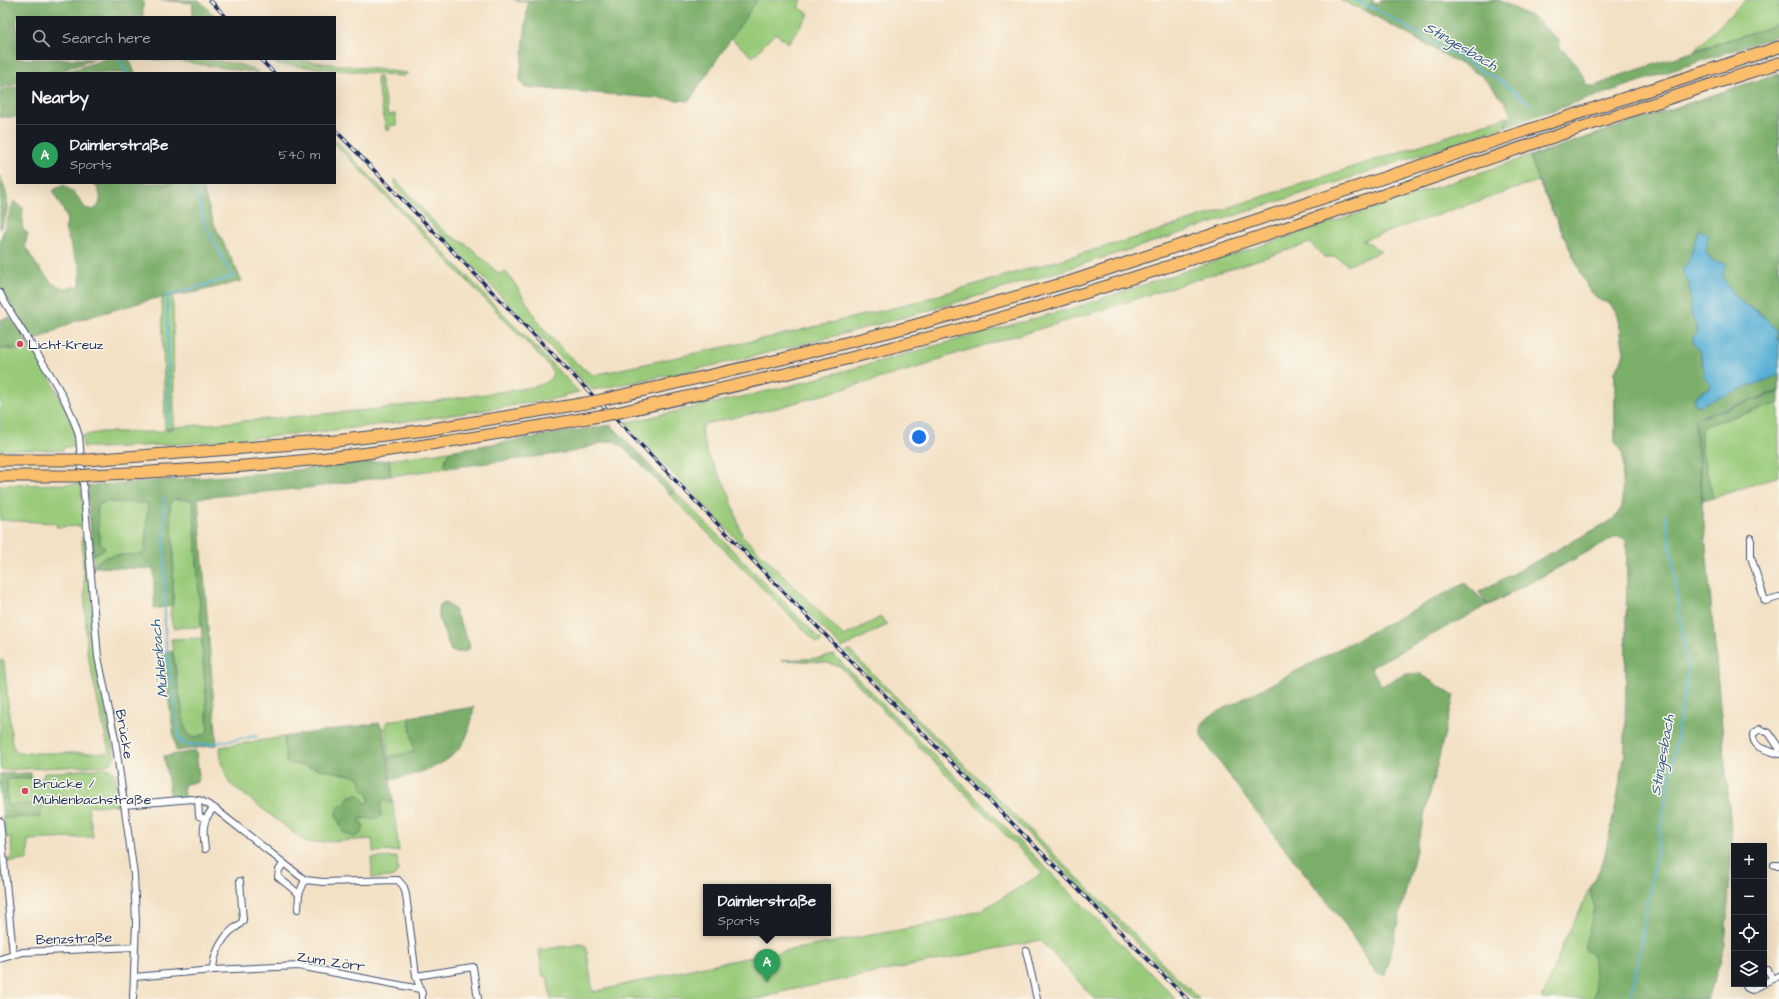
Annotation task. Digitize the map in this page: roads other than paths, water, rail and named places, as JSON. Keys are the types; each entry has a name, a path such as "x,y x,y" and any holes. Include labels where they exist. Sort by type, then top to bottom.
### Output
{"highway":[{"path":"0,460 88,460 335,441 426,430 601,400 786,358 912,326 1072,281 1779,46"},
{"path":"0,476 76,476 175,470 335,457 454,441 616,413 784,375 916,341 1077,296 1433,179 1696,89 1779,63"}],"street":[{"name":"Brücke","path":"0,293 58,384 74,418 82,451 98,657 115,739 136,894 133,999"},
{"path":"1751,538 1751,557 1765,601 1779,597"},
{"path":"1779,748 1764,730 1760,729 1753,734 1754,742 1757,746 1779,754"},
{"path":"124,805 191,799 198,800 214,808 305,880 323,882 398,880 404,887 406,894 416,976 422,999"},
{"path":"198,800 199,816 205,819"},
{"path":"205,849 203,829 205,819 214,808"},
{"path":"0,821 13,954"},
{"path":"283,864 279,870 278,877 299,894"},
{"path":"298,909 299,894 305,880"},
{"path":"213,970 214,959 223,941 228,933 241,924 244,920 240,881"},
{"name":"Benzstraße","path":"0,959 13,954 34,951 135,947"},
{"path":"1026,951 1037,999"},
{"name":"Zum Zörr","path":"134,977 213,970 299,966 420,988"},
{"path":"416,976 473,967 478,999"},
{"path":"1767,970 1772,978"},
{"path":"1767,981 1779,976"},
{"path":"1746,987 1752,990 1758,987"}],"water":[{"path":"1699,229 1708,236 1706,252 1712,261 1727,263 1722,275 1733,294 1744,304 1767,319 1777,332 1776,339 1779,340 1779,375 1697,406 1694,400 1699,393 1710,388 1711,384 1703,376 1702,358 1693,343 1693,337 1698,333 1691,312 1689,282 1682,268 1687,266"}],"waterway":[{"name":"Stingesbach","path":"1354,0 1374,8 1504,83 1532,106"},
{"name":"Mühlenbach","path":"120,60 126,72"},
{"name":"Mühlenbach","path":"169,424 167,296 232,277 204,221 194,184"},
{"name":"Mühlenbach","path":"164,497 165,635 179,736 182,741 191,745 200,745 257,736"},
{"name":"Stingesbach","path":"1631,999 1688,672 1666,515"},
{"name":"Mühlenbach","path":"179,737 180,744"}],"railway":[{"path":"210,0 225,16"},
{"path":"261,60 273,72"},
{"path":"336,131 841,651 1187,999"}],"place":[{"name":"Licht-Kreuz","path":"20,344"},
{"name":"Brücke / Mühlenbachstraße","path":"25,791"},
{"name":"Daimlerstraße","path":"767,982"}]}
